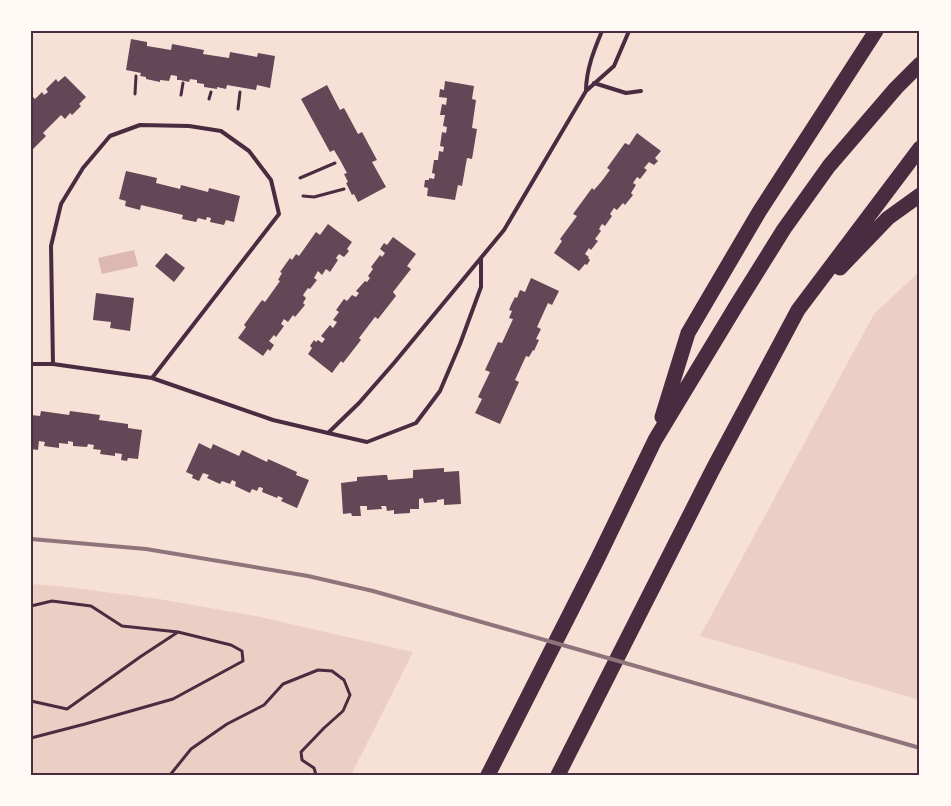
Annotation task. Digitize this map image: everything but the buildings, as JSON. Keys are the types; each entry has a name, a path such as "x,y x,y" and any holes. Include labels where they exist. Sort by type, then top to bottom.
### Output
{"highway":[{"path":"655,440 688,333 760,212 876,31"},
{"path":"488,775 597,560 655,440 736,306 784,229 829,166 896,88 920,64"},
{"path":"558,775 713,469 798,310 920,148"},
{"path":"798,310 888,218 920,195"}],"lane":[{"path":"586,90 588,70 602,31"},
{"path":"328,434 359,403 394,363 504,230 586,90 614,66 629,31"},
{"path":"594,83 626,93 641,91"},
{"path":"53,364 50,246 61,204 84,168 110,136 140,125 189,126 221,131 249,151 270,180 279,214 152,378"},
{"path":"31,364 53,364 152,378 273,420 367,442 416,423 440,391 481,287 481,258"}],"path":[{"path":"135,94 136,76"},
{"path":"181,95 183,83"},
{"path":"209,99 211,92"},
{"path":"238,109 240,92"},
{"path":"300,178 335,163"},
{"path":"303,196 314,197 344,189"},
{"path":"31,606 52,601 91,606 122,626 178,632 231,645 242,651 243,662 173,699 31,738"},
{"path":"31,701 67,709 178,632"},
{"path":"170,775 190,749 227,724 264,705 283,684 318,670 332,671 344,680 350,695 344,711 301,752 302,760 314,768 316,775"}],"shaded area":[{"path":"134,250 138,266 102,274 98,258"},
{"path":"920,271 920,700 700,636 874,314"},
{"path":"31,584 159,599 256,616 413,652 351,775 31,775"}],"railway":[{"path":"31,539 146,549 308,576 373,591 920,748"}]}
